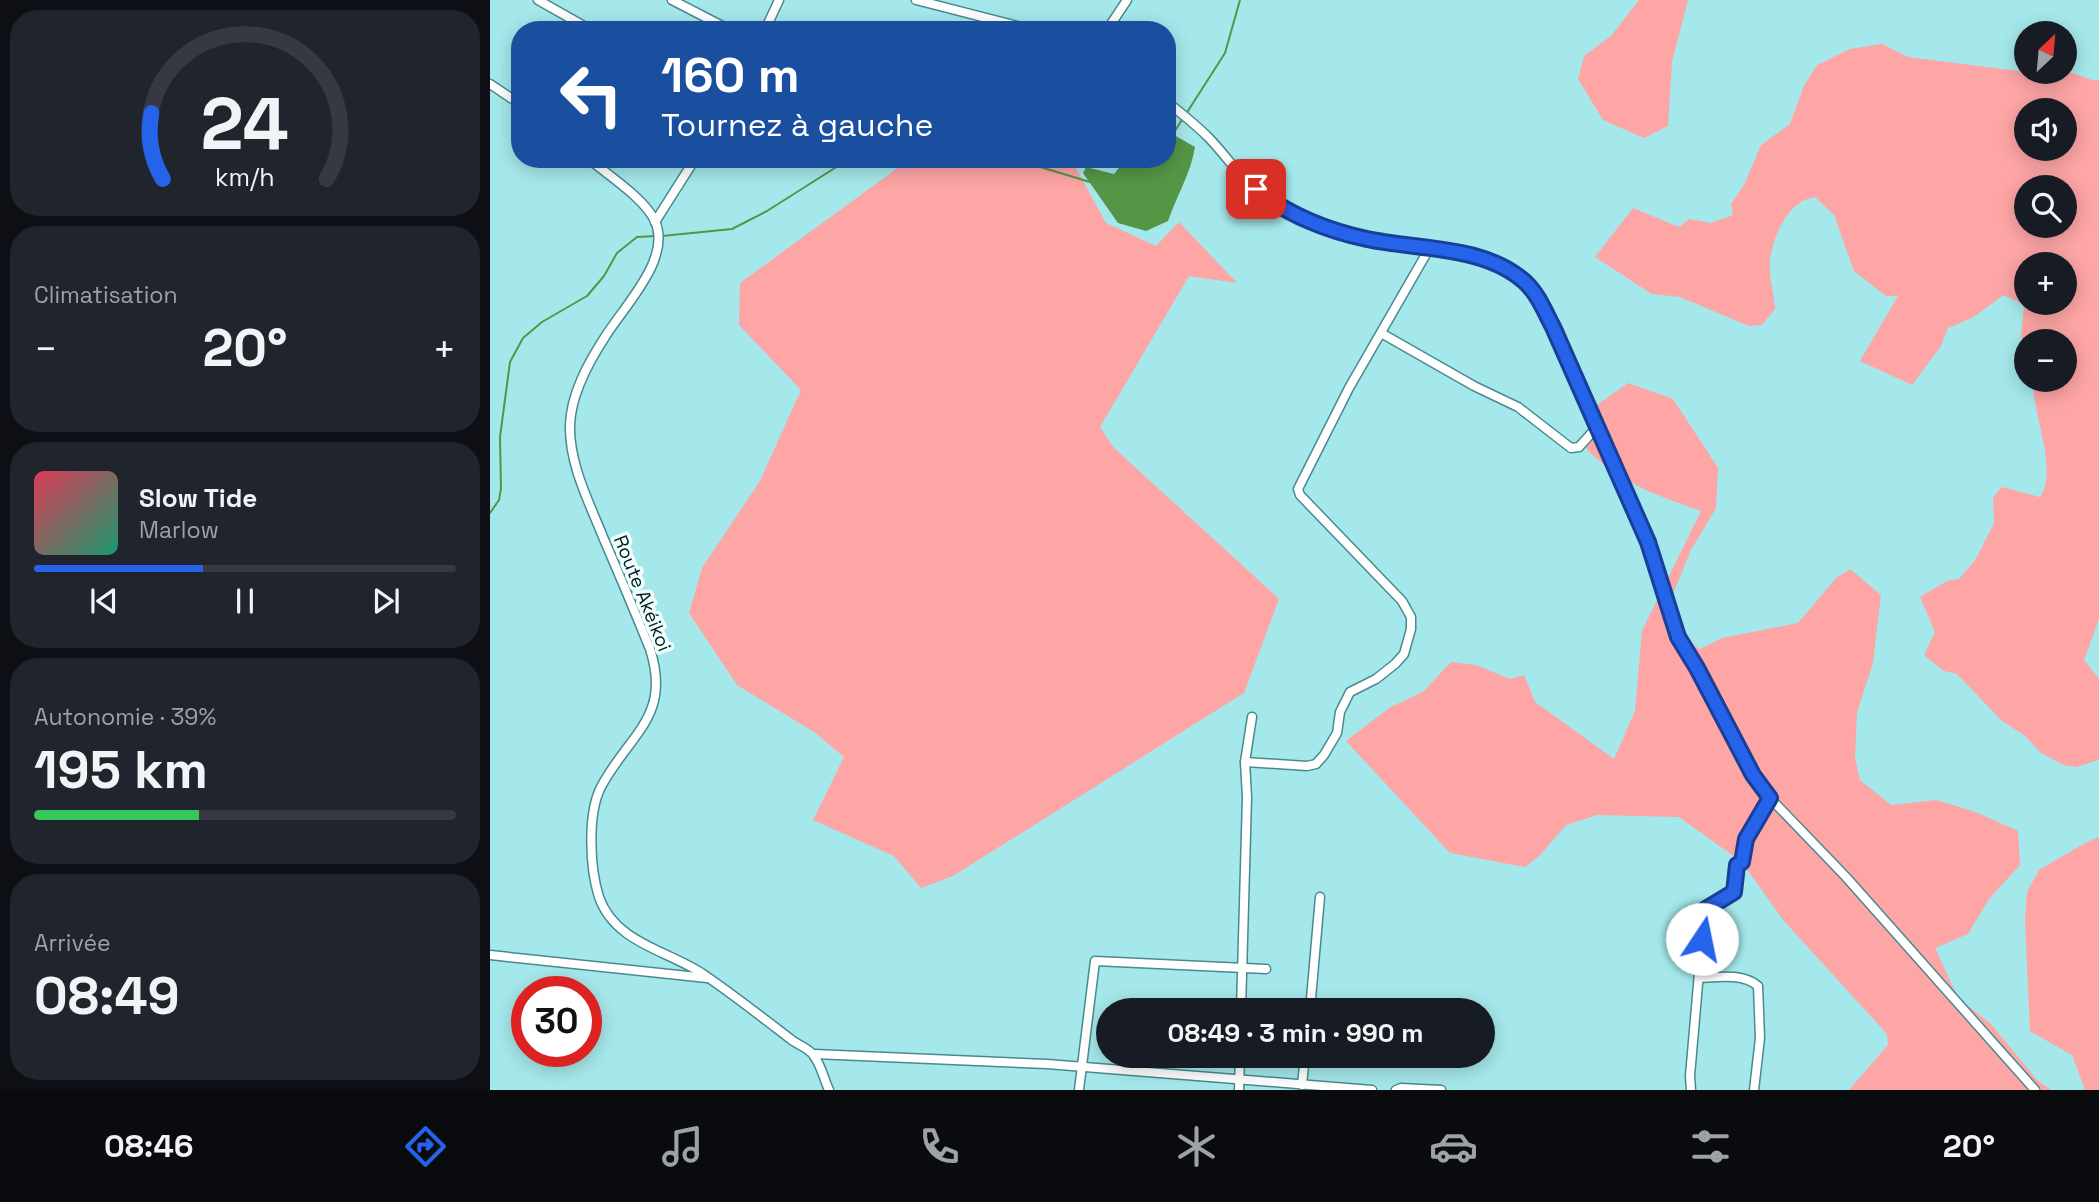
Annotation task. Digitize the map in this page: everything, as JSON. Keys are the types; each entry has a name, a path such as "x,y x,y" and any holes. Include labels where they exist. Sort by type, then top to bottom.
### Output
{"street":[{"path":"538,0 575,21"},
{"path":"671,0 712,21"},
{"path":"769,21 779,0"},
{"path":"916,0 997,21"},
{"path":"1113,21 1127,0"},
{"path":"490,84 511,98"},
{"path":"1176,110 1209,138 1240,176 1272,203 1318,224 1366,239 1467,255 1493,263 1516,274 1527,284 1544,309 1648,542 1678,637 1753,775 1770,798 1846,877 2035,1090"},
{"path":"600,168 644,205 655,222 689,168"},
{"name":"Route Akéikoi","path":"655,222 659,237 652,266 587,367 576,395 570,425 573,458 584,491 657,671 657,689 647,719 607,776 596,801 592,823 594,868 599,895 606,911 618,926 643,945 710,979 814,1054"},
{"path":"1245,762 1307,766 1319,761 1337,733 1340,712 1350,692 1376,679 1395,664 1404,654 1409,641 1411,617 1402,601 1336,534 1300,495 1298,489 1349,388 1429,249"},
{"path":"1381,332 1474,386 1518,407 1572,447 1579,447 1597,427"},
{"path":"1241,998 1247,797 1245,762 1252,718"},
{"path":"1691,1090 1690,1076 1706,909 1734,892 1737,865 1742,862 1746,839 1770,798"},
{"path":"1311,998 1320,897"},
{"path":"490,955 710,979"},
{"path":"1079,1090 1095,961 1266,970"},
{"path":"1700,978 1735,977 1747,979 1758,986 1760,1038 1754,1090"},
{"path":"829,1090 814,1054 1081,1067 1239,1085 1302,1085 1370,1090"},
{"path":"1302,1085 1304,1068"},
{"path":"1396,1090 1401,1087 1441,1090"}],"shaded area":[{"path":"1639,0 1688,0 1672,62 1668,126 1644,138 1603,120 1578,79 1584,56 1611,36"},
{"path":"1882,44 1908,57 2014,70 2014,84 2077,84 2077,74 2099,80 2099,619 2084,660 2099,679 2099,760 2076,767 2064,765 2041,753 2024,735 2002,721 1957,674 1944,671 1924,655 1935,632 1920,597 1947,581 1959,579 1976,559 1994,523 1993,497 2002,487 2040,497 2047,472 2034,392 2077,392 2077,329 2022,329 2023,315 2077,315 2077,252 2014,252 2014,300 2004,295 1972,318 1948,328 1941,346 1912,385 1860,361 1898,296 1886,296 1854,271 1834,215 1815,197 1797,205 1779,229 1770,265 1775,309 1762,325 1749,326 1680,297 1652,294 1595,257 1633,208 1679,227 1689,219 1711,223 1733,215 1731,204 1744,185 1761,145 1790,124 1804,86 1817,65 1850,49"},
{"path":"1176,136 1195,147 1168,221 1146,231 1118,223 1083,173 1086,168 1090,168 1114,174 1119,168 1176,168"},
{"path":"898,168 1076,168 1106,223 1156,246 1179,222 1237,283 1189,276 1100,427 1113,447 1279,599 1244,693 953,876 921,888 894,856 813,820 844,757 814,732 737,685 689,613 702,568 760,481 801,390 739,325 740,283"},
{"path":"1628,383 1673,399 1718,468 1716,508 1691,550 1668,606 1678,637 1700,649 1722,638 1798,623 1836,578 1850,569 1881,595 1873,663 1857,712 1855,758 1860,780 1891,805 1936,800 1973,811 2018,831 2020,865 1989,899 1968,934 1935,948 1958,998 1990,1023 2037,1080 2051,1090 1849,1090 1888,1045 1887,1034 1784,921 1742,862 1679,817 1597,815 1566,825 1540,855 1525,867 1450,853 1346,741 1389,708 1424,691 1451,662 1476,665 1510,679 1524,675 1535,702 1614,759 1635,711 1642,631 1701,511 1625,479 1586,448 1594,407"},
{"path":"2099,837 2099,1090 2085,1090 2072,1055 2030,1031 2025,920 2027,892 2039,870"}],"waterway":[{"path":"1186,114 1225,53 1240,0"},
{"path":"1176,129 1183,118"},
{"path":"662,236 732,229 767,211 835,168"},
{"path":"1044,168 1090,182"},
{"path":"490,513 499,500 501,488 500,437 510,362 523,338 542,322 587,296 604,276 617,253 637,237 656,236"}],"route":[{"path":"1256,189 1272,203 1318,224 1366,239 1467,255 1493,263 1516,274 1537,296 1648,542 1678,637 1720,710 1736,746 1770,798 1746,839 1742,862 1737,865 1734,892 1706,909 1702,939"}]}
